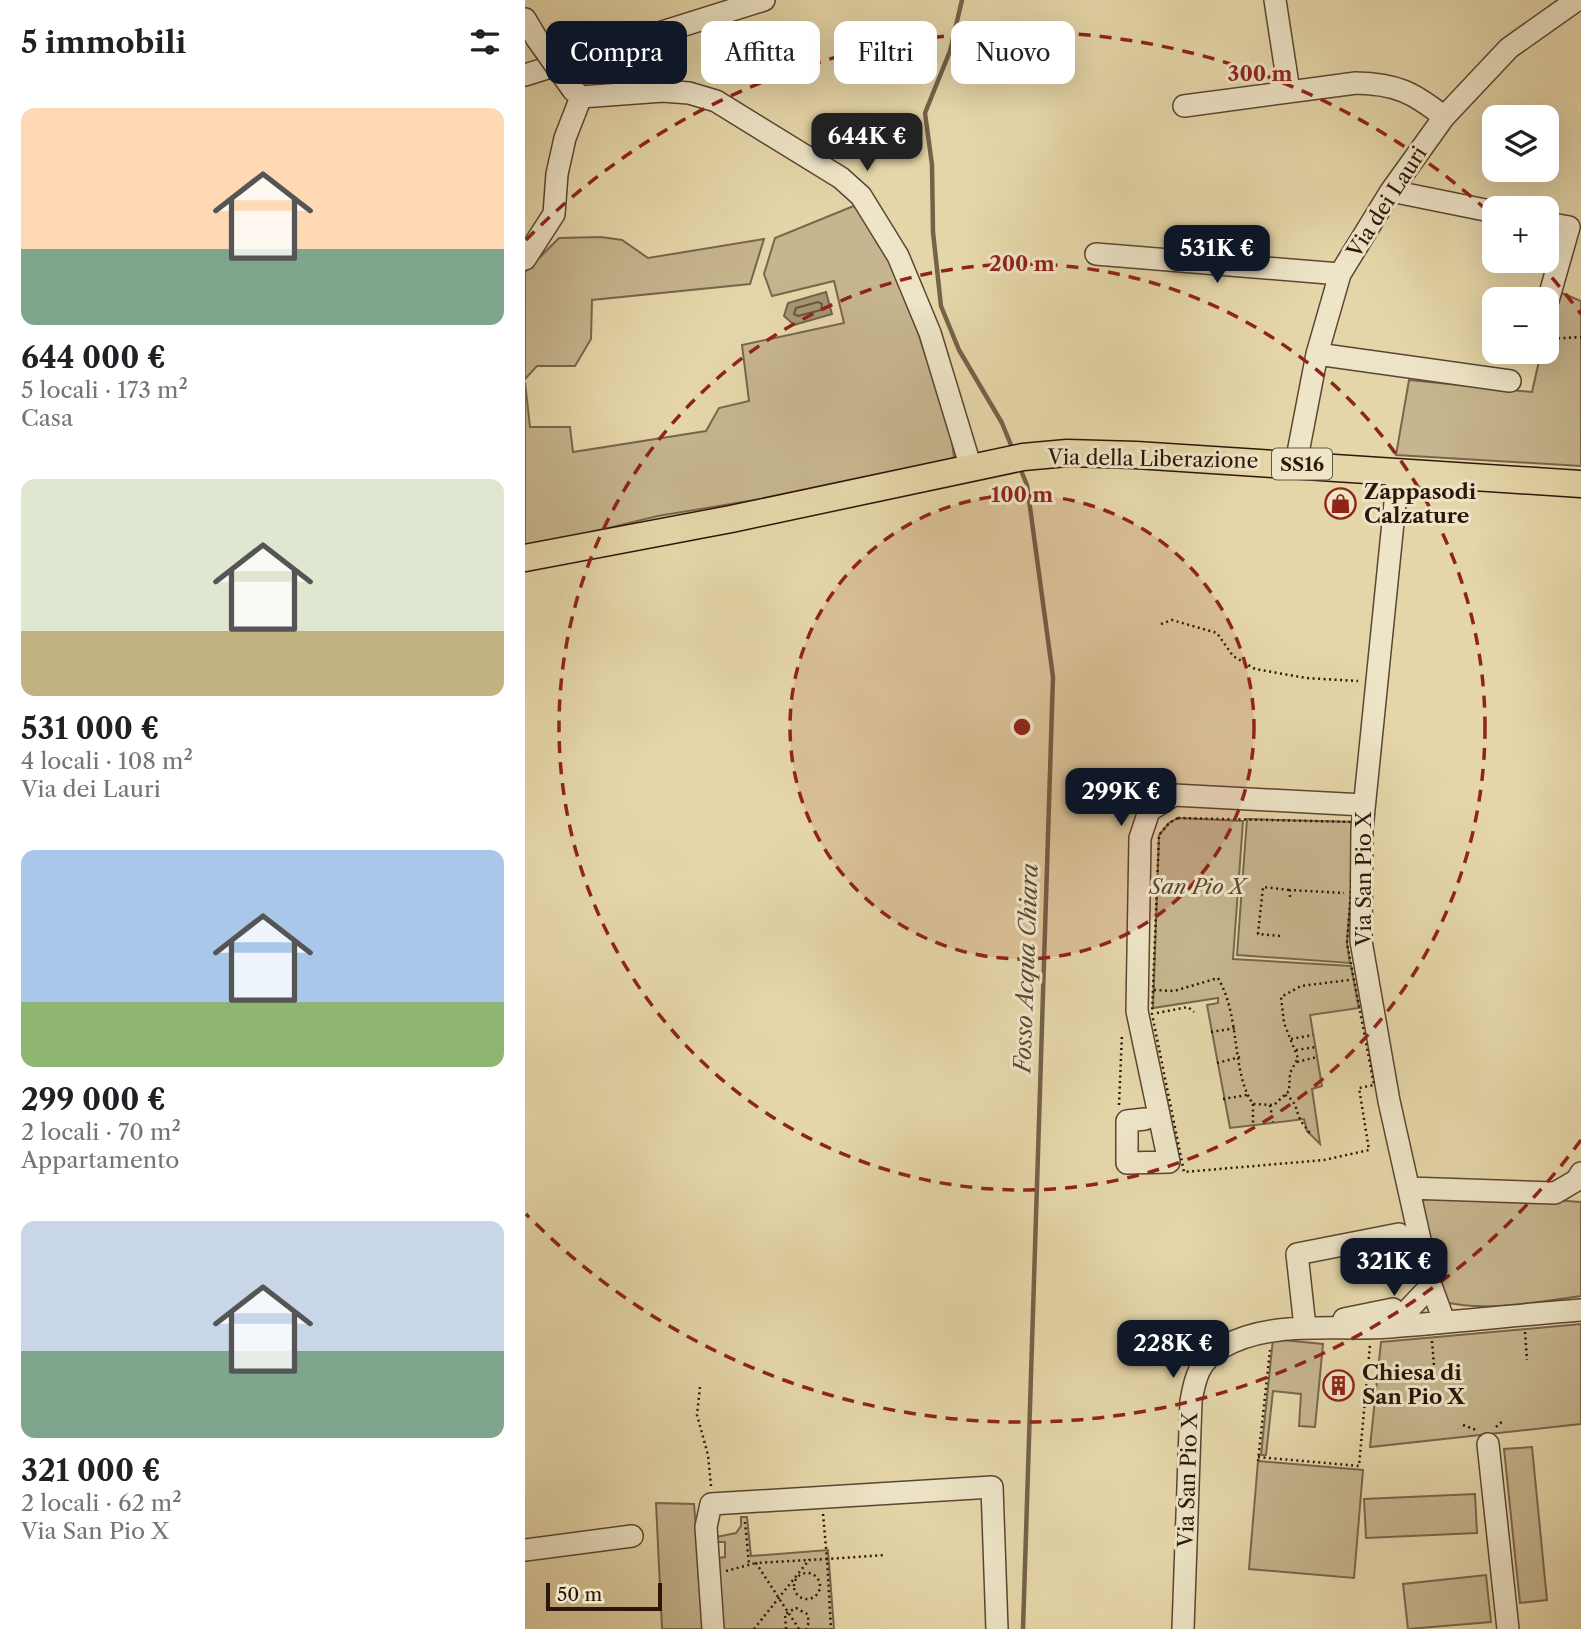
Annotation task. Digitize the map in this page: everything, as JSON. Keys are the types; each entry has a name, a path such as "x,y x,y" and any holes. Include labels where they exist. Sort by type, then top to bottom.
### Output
{"main road":[{"name":"Via della Liberazione","path":"525,558 731,519 1013,459 1067,453 1296,463 1581,484"}],"street":[{"path":"525,75 764,0"},
{"path":"1275,0 1290,91"},
{"name":"Via dei Lauri","path":"1296,463 1317,354 1340,274 1391,191 1444,117 1509,48 1577,0"},
{"path":"525,19 577,94"},
{"path":"1184,106 1356,83 1382,84 1408,90 1444,117"},
{"path":"577,94 663,91 689,93 716,101 841,178 861,196 898,256 930,333 971,468"},
{"path":"525,259 554,214 557,174 577,94"},
{"path":"1391,191 1482,209"},
{"path":"1559,225 1570,227 1559,264"},
{"path":"1096,254 1340,274"},
{"path":"1317,354 1510,381"},
{"name":"Via San Pio X","path":"1183,1629 1190,1413 1196,1371 1221,1348 1245,1337 1305,1327 1331,1327 1392,1318 1433,1326 1361,941 1364,805 1398,472"},
{"path":"1145,1119 1127,1121 1127,1163 1169,1162 1137,1011 1140,838 1149,811 1174,795 1364,805"},
{"path":"1409,1188 1555,1193 1577,1180 1581,1174"},
{"path":"1305,1327 1297,1254 1399,1234"},
{"path":"1392,1318 1426,1287"},
{"path":"1433,1326 1581,1310"},
{"path":"1488,1444 1508,1629"},
{"path":"713,1629 706,1527 711,1504 992,1488 997,1629"},
{"path":"525,1550 632,1536"}],"path":[{"path":"1559,338 1581,337"},
{"path":"1161,624 1172,620 1217,634 1233,656 1255,670 1305,678 1353,679 1376,692"},
{"path":"1178,818 1356,822 1351,894 1347,943 1374,1085 1359,1088 1369,1150 1324,1160 1184,1172 1152,1014 1159,835 1169,823 1178,818"},
{"path":"1280,936 1258,934 1262,887 1351,894"},
{"path":"1290,890 1290,897"},
{"path":"1154,990 1174,990 1218,978 1236,1028 1243,1089 1253,1104 1253,1125"},
{"path":"1253,1104 1271,1105 1285,1095 1297,1062 1296,1050 1280,1011 1281,997 1301,986 1353,979"},
{"path":"1152,1014 1188,1007 1194,1012"},
{"path":"1211,1032 1236,1028"},
{"path":"1291,1039 1313,1035"},
{"path":"1296,1050 1315,1047"},
{"path":"1217,1063 1240,1057"},
{"path":"1297,1062 1317,1057"},
{"path":"1223,1099 1247,1095"},
{"path":"1285,1095 1291,1098 1299,1110 1300,1119 1310,1134"},
{"path":"1271,1105 1273,1122"},
{"path":"1525,1325 1527,1360"},
{"path":"1433,1326 1434,1366"},
{"path":"1271,1340 1258,1459 1359,1466 1370,1343 1360,1343"},
{"path":"700,1387 697,1415 708,1455 711,1504"},
{"path":"822,1507 831,1629"},
{"path":"745,1513 748,1564"},
{"path":"799,1629 756,1563 886,1555"},
{"path":"754,1629 809,1560"},
{"path":"804,1573 817,1577 820,1585 817,1594 809,1599 800,1598 793,1586 796,1578 804,1573"},
{"path":"786,1629 783,1618 787,1611 796,1608 804,1610 809,1618 806,1629"}],"green space":[{"path":"856,205 896,266 951,432 954,458 791,494 658,516 525,548 525,382 530,427 570,427 573,452 706,431 719,408 749,401 742,345 844,323 834,281 772,296 764,274 775,238"},
{"path":"601,237 622,240 648,258 764,239 750,284 592,300 591,339 575,366 537,366 525,379 525,272 559,238"},
{"path":"1562,293 1581,301 1581,466 1396,455 1409,380 1532,392 1538,364 1559,364 1559,301"},
{"name":"San Pio X","path":"1178,818 1243,821 1233,959 1351,966 1359,1008 1310,1015 1322,1086 1312,1089 1320,1144 1307,1131 1304,1119 1230,1128 1207,1005 1218,1003 1218,998 1153,1008 1159,835 1169,823"},
{"path":"1247,819 1356,822 1347,943 1350,963 1237,955"},
{"path":"1421,1191 1581,1202 1581,1296 1495,1306 1444,1302 1434,1279"},
{"path":"1581,1324 1581,1424 1370,1447 1381,1342"},
{"path":"1273,1339 1323,1344 1315,1427 1299,1426 1301,1394 1273,1391 1266,1455 1261,1455"},
{"path":"1532,1447 1547,1600 1520,1603 1504,1449"},
{"path":"1258,1461 1363,1470 1354,1578 1249,1569"},
{"path":"1475,1494 1477,1533 1366,1538 1364,1499"},
{"path":"656,1503 694,1504 704,1629 662,1629"},
{"path":"741,1517 747,1517 751,1556 828,1550 834,1629 722,1629 717,1558 725,1557 725,1542 716,1542 716,1537 736,1533 741,1526"},
{"path":"1486,1575 1491,1622 1408,1629 1403,1584"}],"water":[{"path":"826,292 832,314 794,325 784,316 788,303"}],"waterway":[{"name":"Fosso Acqua Chiara","path":"962,0 950,51 925,113 932,165 933,232 941,306 959,350 1002,423 1013,450"},
{"name":"Fosso Acqua Chiara","path":"1020,468 1027,485 1053,677 1023,1629"}],"place":[{"name":"Zappasodi Calzature","path":"1341,504"},
{"name":"Chiesa di San Pio X","path":"1339,1385"}]}
